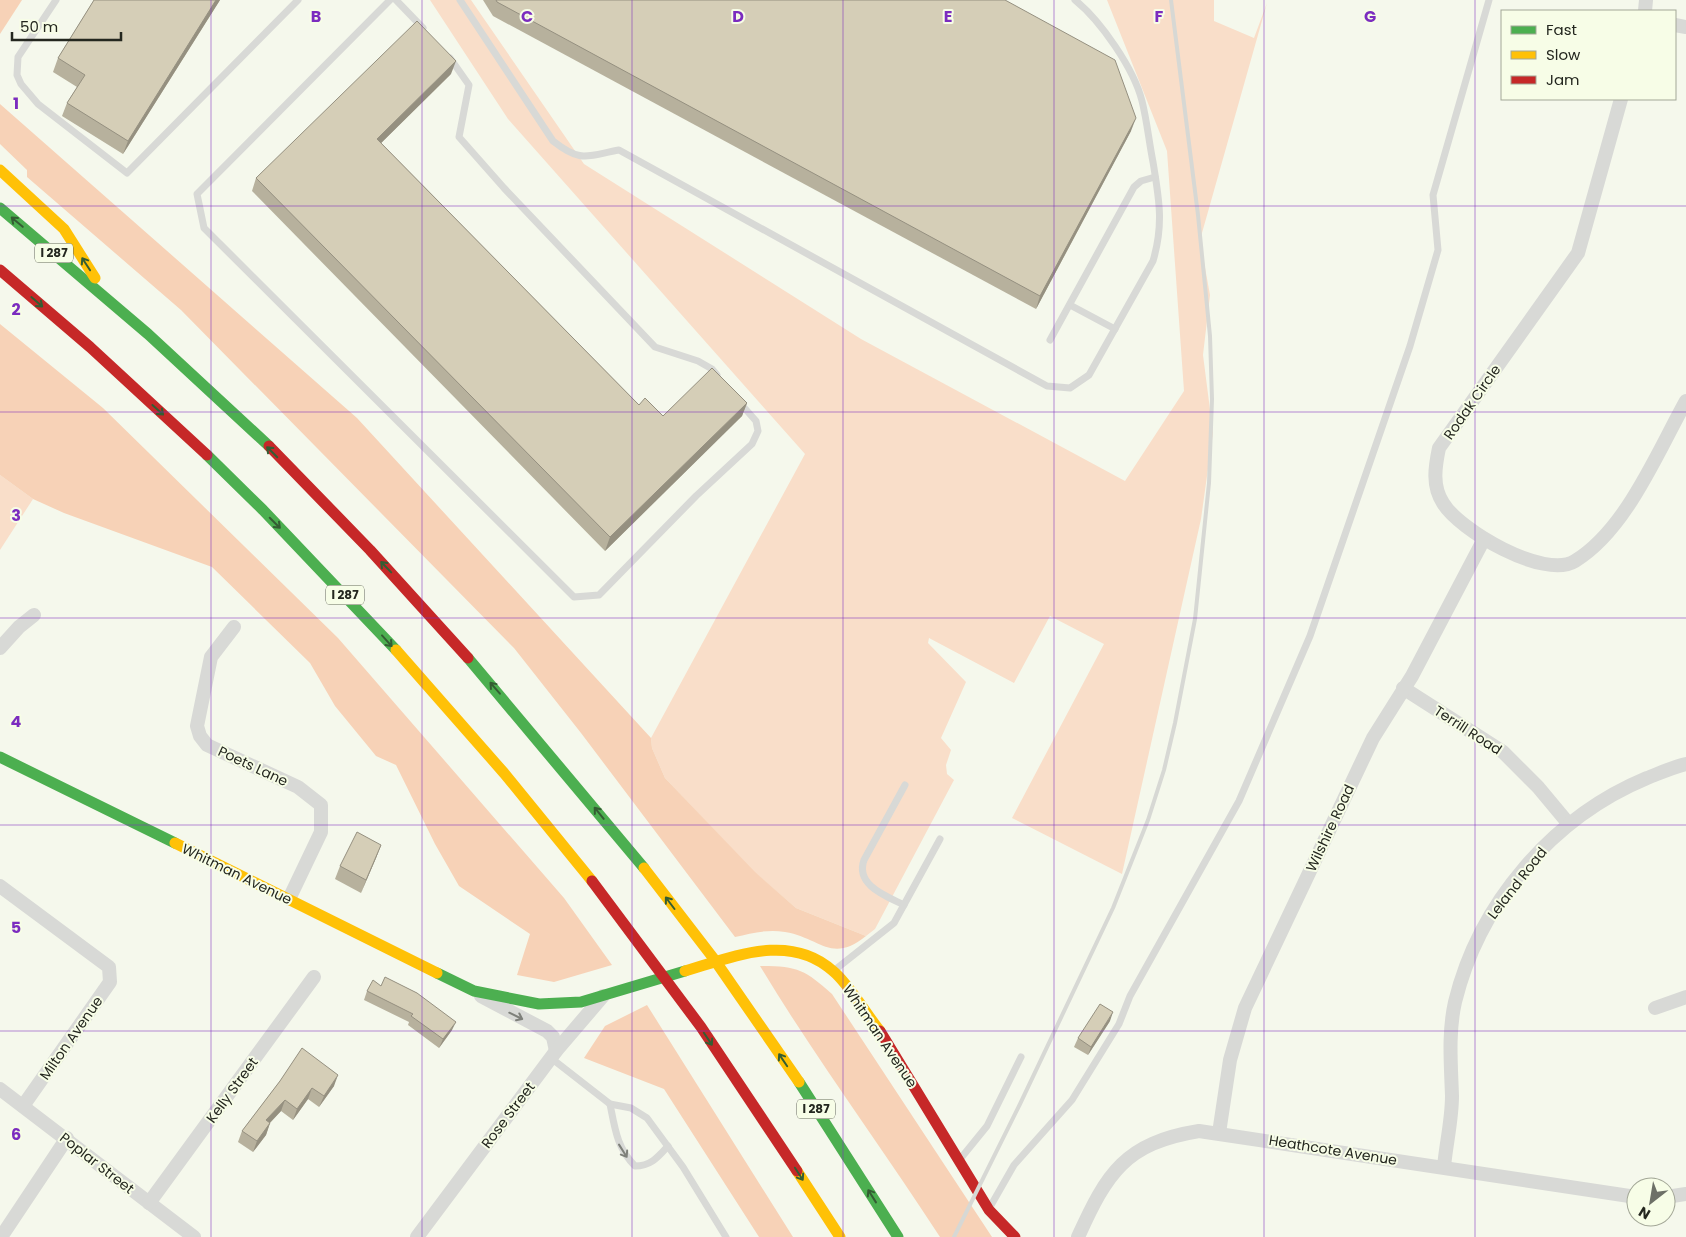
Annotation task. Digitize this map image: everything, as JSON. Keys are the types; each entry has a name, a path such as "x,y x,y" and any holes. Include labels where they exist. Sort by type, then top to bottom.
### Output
{"main road":[{"path":"0,170 64,229 108,299"},
{"name":"I 287","path":"0,208 108,299 234,412 374,554 457,644 525,722 630,850 731,983 832,1132 898,1237"},
{"name":"I 287","path":"0,270 201,449 365,617 461,723 539,816 651,957 708,1038 840,1237"},
{"name":"Whitman Avenue","path":"0,757 474,991 539,1004 580,1002 751,952 779,948 801,953 818,960 834,971 881,1033 989,1210 1015,1237"}],"street":[{"name":"Rodak Circle","path":"1621,100 1578,253 1439,448 1434,470 1436,486 1442,502 1455,520 1484,539 1525,558 1559,566 1573,563 1591,550 1619,521 1686,401"},
{"name":"Wilshire Road","path":"1219,1133 1230,1060 1245,1008 1373,738 1412,676 1449,609 1484,539"},
{"path":"0,648 19,626 34,615"},
{"name":"Poets Lane","path":"234,627 211,657 198,726 200,736 207,745 298,787 321,805 321,832 289,900"},
{"name":"Terrill Road","path":"1403,688 1503,752 1538,787 1568,823"},
{"name":"Leland Road","path":"1444,1168 1452,1098 1450,1050 1455,1003 1469,958 1489,915 1531,860 1568,823 1624,788 1686,764"},
{"name":"Milton Avenue","path":"0,886 110,967 110,982 23,1106"},
{"name":"Kelly Street","path":"149,1204 314,977"},
{"name":"Whitman Avenue","path":"474,991 488,1002 546,1031 553,1037 553,1055"},
{"name":"Rose Street","path":"417,1237 553,1055 603,996"},
{"path":"1655,1008 1686,997"},
{"name":"Poplar Street","path":"0,1089 67,1138 149,1204 194,1237"},
{"name":"Heathcote Avenue","path":"1078,1237 1096,1196 1108,1178 1136,1152 1154,1142 1179,1134 1199,1131 1626,1195"},
{"path":"1,1237 67,1138"}],"lane":[{"path":"56,0 18,57 16,65 21,84 38,104 127,173 298,0"},
{"path":"390,0 197,194 204,228 574,596 599,595 696,496 752,444 758,431 756,420 737,398"},
{"path":"396,0 427,32"},
{"path":"460,0 553,141 578,157 619,150 1047,386 1070,388 1089,375 1153,260 1159,240 1161,212 1142,100 1126,66 1104,29 1075,0"},
{"path":"989,1210 1014,1165 1072,1100 1119,1024 1130,996 1239,800 1310,636 1410,346 1438,250 1434,196 1489,0"},
{"path":"445,52 469,85 459,136 510,196 656,348 698,361 712,369 724,384"},
{"path":"1050,340 1134,187 1141,181 1155,177"},
{"path":"1070,304 1115,328"},
{"path":"904,905 873,888 865,881 862,872 864,860 905,785"},
{"path":"834,971 894,923 940,839"},
{"path":"553,1055 610,1104 631,1108 647,1118 668,1146 726,1237"},
{"path":"959,1160 987,1126 1021,1058"},
{"path":"610,1104 619,1145 625,1156 636,1166 645,1166 655,1161 668,1146"}],"shaded area":[{"path":"0,0 22,0 0,34"},
{"path":"430,0 471,0 584,164 861,339 1125,481 1184,391 1167,151 1107,0 1214,0 1214,21 1254,38 1267,3 1200,240 1210,295 1203,355 1213,433 1201,519 1122,874 1012,818 1104,644 1050,616 1014,683 929,638 928,643 966,682 941,738 951,750 946,765 947,774 954,780 875,929 866,936 796,908 754,872 665,778 652,748 651,738 805,454 508,119"},
{"path":"0,104 357,418 651,738 652,748 665,778 755,872 796,908 866,936 854,944 834,949 797,935 779,931 760,932 735,937 581,733 514,648 181,310 27,177 27,170 0,144"},
{"path":"0,324 103,408 338,638 564,898 612,965 554,982 517,975 530,934 459,886 435,844 396,765 376,756 335,706 310,663 212,567 64,513 33,499 0,475"},
{"path":"0,475 33,499 0,550"},
{"path":"760,966 783,967 800,971 832,994 992,1237 940,1237 803,1035"},
{"path":"647,1005 793,1237 759,1237 664,1089 584,1058 605,1026"}],"building":[{"path":"94,0 216,0 128,141 67,103 85,75 58,58"},
{"path":"496,0 1005,0 1115,60 1136,118 1040,296"},
{"path":"417,21 456,61 377,139 639,405 645,398 663,416 712,368 747,403 610,537 256,178"},
{"path":"357,832 381,845 366,880 340,866"},
{"path":"385,977 417,993 456,1022 443,1039 411,1016 413,1014 367,991 373,980 381,986"},
{"path":"1100,1004 1113,1012 1091,1047 1078,1038"},
{"path":"302,1048 338,1075 324,1096 312,1088 297,1109 285,1100 266,1120 270,1123 257,1141 242,1131 280,1081"}],"railway":[{"path":"954,1237 1020,1104 1113,908 1148,820 1164,770 1175,723 1195,619 1209,483 1212,399 1210,336 1198,215 1171,0"}],"traffic: fast":[{"path":"0,208 148,334 269,446"},
{"path":"207,455 263,510 396,650"},
{"path":"468,658 644,868"},
{"path":"0,757 175,843"},
{"path":"437,973 474,991 539,1004 581,1002 685,971"},
{"path":"799,1082 898,1237"}],"traffic: slow":[{"path":"0,170 64,229 95,278"},
{"path":"396,650 504,773 592,881"},
{"path":"175,843 437,973"},
{"path":"644,868 714,959 799,1082"},
{"path":"685,971 761,951 780,950 798,953 816,959 833,971 851,991 880,1031"},
{"path":"797,1171 840,1237"}],"traffic: jam":[{"path":"0,270 90,347 207,455"},
{"path":"269,446 370,550 468,658"},
{"path":"592,881 701,1027 797,1171"},
{"path":"880,1031 989,1210 1015,1237"}]}
